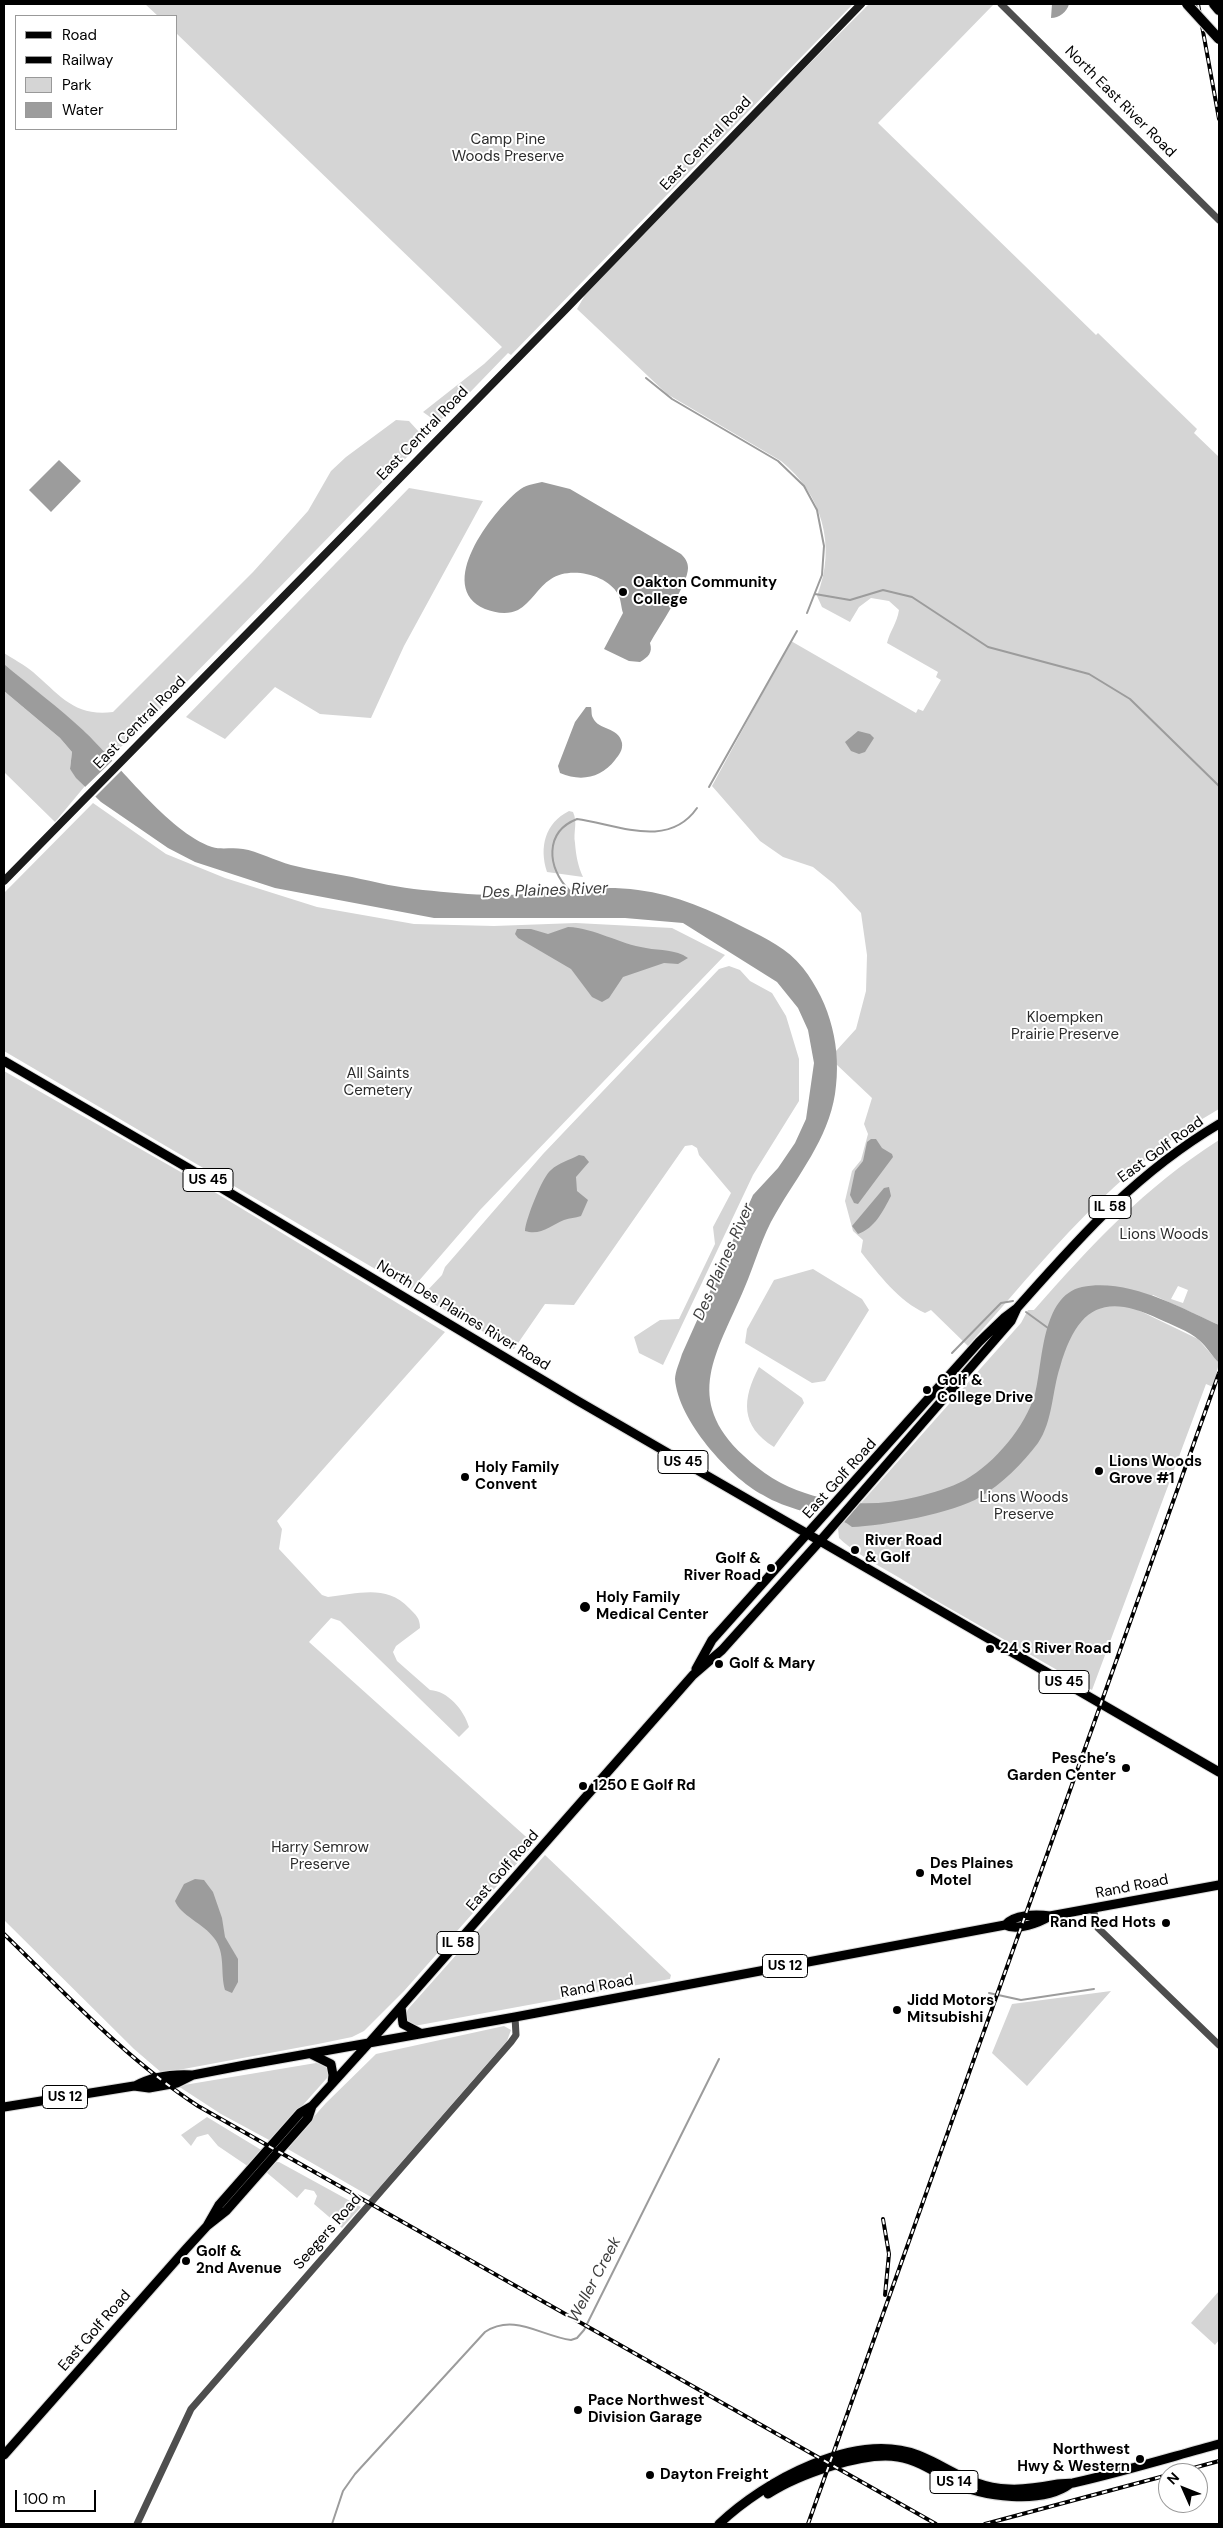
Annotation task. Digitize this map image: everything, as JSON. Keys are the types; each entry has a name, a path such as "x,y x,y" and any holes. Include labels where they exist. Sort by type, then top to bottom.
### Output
{"highway":[{"path":"1187,4 1219,39"},
{"path":"1214,4 1219,10"}],"main road":[{"name":"East Central Road","path":"4,881 572,303 860,4"},
{"name":"North Des Plaines River Road","path":"4,1061 188,1168 578,1401 1219,1772"},
{"name":"East Golf Road","path":"693,1675 712,1640 824,1518 980,1342 1017,1308 1112,1204 1170,1156 1219,1124"},
{"name":"East Golf Road","path":"4,2455 207,2226 219,2205 300,2113 312,2106 332,2084 693,1675 722,1650 838,1521 1011,1320 1017,1308"},
{"name":"Rand Road","path":"4,2107 131,2086 149,2088 177,2083 193,2076 311,2053 515,2017 1005,1925 1011,1928 1042,1922 1050,1916 1219,1885"},
{"path":"401,2008 400,2020 403,2024 422,2034"},
{"path":"311,2053 331,2064 334,2075 332,2084"},
{"name":"US 14","path":"720,2524 749,2499 792,2474 840,2456 876,2448 914,2454 972,2483 1008,2490 1031,2489 1061,2483 1070,2484 1219,2444"},
{"name":"US 14","path":"728,2524 772,2491 848,2461 871,2456 909,2459 962,2486 992,2495 1034,2496 1064,2489 1070,2484"}],"street":[{"name":"North East River Road","path":"1001,4 1219,220"},
{"path":"1093,1909 1098,1928 1219,2045"},
{"name":"Seegers Road","path":"137,2524 191,2409 511,2042 516,2035 515,2017"}],"green space":[{"name":"Camp Pine Woods Preserve","path":"145,4 853,4 511,355 508,353 447,416 439,420 423,412 484,364 502,347 178,35 178,15 157,15"},
{"name":"Kloempken Prairie Preserve","path":"869,4 994,4 878,123 1096,335 1098,333 1197,429 1194,433 1219,457 1219,1109 1181,1133 1114,1187 1054,1248 968,1346 931,1310 925,1313 916,1308 890,1287 861,1252 863,1240 853,1231 845,1201 852,1171 861,1160 868,1134 864,1124 872,1098 836,1064 836,1051 856,1029 866,991 867,955 861,913 834,884 813,867 783,857 760,841 712,786 791,641 916,713 918,709 923,711 941,680 936,677 938,672 887,643 899,610 889,601 871,598 859,607 850,622 822,607 817,596 826,558 822,522 816,505 807,489 795,474 781,461 667,394 577,309 585,295 757,116"},
{"path":"396,420 409,421 420,433 420,441 408,456 138,732 108,758 85,732 4,664 4,653 30,669 60,696 78,708 99,713 113,712 253,572 308,511 331,471 346,457"},
{"path":"409,488 483,501 404,646 371,718 320,714 275,687 225,739 186,717"},
{"path":"4,691 60,738 72,752 70,769 85,786 55,822 4,772"},
{"name":"All Saints Cemetery","path":"93,803 166,854 225,878 317,907 414,924 494,926 576,923 672,928 725,955 480,1210 411,1290 4,1051 4,893"},
{"path":"569,811 573,812 574,816 576,852 583,877 547,872 545,863 544,845 549,829 554,822"},
{"path":"729,966 740,970 750,981 772,993 786,1016 799,1059 799,1101 753,1175 663,1365 639,1353 634,1337 660,1320 679,1319 715,1244 713,1227 731,1193 699,1155 697,1148 692,1145 685,1146 574,1305 545,1304 514,1349 425,1299 425,1293 442,1275 445,1267 543,1154 719,969"},
{"name":"Harry Semrow Preserve","path":"4,1071 193,1179 445,1332 277,1521 282,1529 279,1549 322,1595 328,1597 371,1592 381,1593 400,1601 416,1615 420,1628 396,1646 393,1652 397,1661 430,1690 443,1694 459,1708 469,1727 459,1737 340,1621 331,1618 309,1642 534,1844 404,1991 364,2031 352,2037 162,2073 134,2049 4,1920"},
{"name":"Lions Woods Preserve","path":"1219,1140 1219,1325 1153,1295 1138,1310 1198,1339 1219,1363 1213,1387 1206,1384 1092,1690 870,1561 839,1538 838,1528 1021,1323 1028,1310 1034,1310 1120,1218 1192,1158","holes":["1178,1286 1188,1290 1183,1303 1171,1299"]},
{"path":"813,1269 862,1299 869,1310 825,1381 812,1383 745,1343 747,1329 774,1280"},
{"path":"759,1367 802,1398 804,1403 774,1447 755,1430 747,1411 749,1390"},
{"path":"545,1855 671,1975 670,1979 414,2026 407,2024 405,2014 409,2008"},
{"path":"1111,1991 1027,2086 992,2053 1012,2004"},
{"path":"504,2026 511,2030 507,2041 371,2197 286,2148 326,2103 376,2054"},
{"path":"316,2063 328,2065 329,2074 327,2078 271,2141 221,2114 178,2086"},
{"path":"207,2117 263,2151 249,2167 218,2146 208,2134 197,2137 191,2146 181,2135"},
{"path":"275,2162 279,2162 361,2207 342,2228 314,2204 317,2196 314,2191 305,2189 297,2198 266,2172"},
{"path":"1219,2291 1219,2340 1215,2345 1191,2323"}],"water":[{"path":"1052,4 1069,4 1062,14 1051,18"},
{"path":"59,460 81,481 51,512 29,490"},
{"path":"542,482 570,489 681,554 686,560 688,568 683,584 650,643 651,649 649,654 640,662 629,661 604,649 623,613 620,598 613,587 597,577 577,573 559,575 546,582 523,607 510,613 485,609 471,598 465,584 466,568 483,532 495,515 518,491 526,486"},
{"name":"Des Plaines River","path":"4,664 83,730 144,795 178,827 195,839 212,847 239,848 299,867 423,890 495,895 602,888 652,892 680,899 719,915 761,936 797,961 813,982 821,997 832,1028 837,1060 835,1094 826,1126 811,1156 771,1222 724,1334 711,1375 710,1395 714,1415 725,1435 751,1462 780,1482 796,1490 819,1497 847,1502 874,1503 902,1500 935,1492 959,1483 976,1473 1008,1443 1024,1419 1035,1394 1046,1332 1051,1317 1058,1303 1069,1293 1082,1287 1099,1285 1135,1290 1219,1325 1219,1363 1202,1343 1185,1331 1139,1311 1122,1307 1108,1307 1095,1311 1084,1319 1075,1331 1057,1376 1047,1425 1038,1443 1012,1473 980,1497 969,1503 918,1518 852,1527 835,1518 802,1511 767,1498 735,1475 707,1446 685,1412 678,1395 675,1379 682,1354 753,1195 778,1168 795,1143 806,1119 814,1063 808,1030 798,1008 777,982 683,923 625,918 434,918 275,888 195,862 168,848 101,802 76,778 70,769 72,752 60,738 4,691"},
{"path":"586,707 591,707 592,716 599,725 617,734 622,743 622,748 618,756 603,771 583,778 568,776 560,773 558,766 575,722"},
{"path":"858,731 870,734 874,738 865,752 859,754 851,751 845,742"},
{"path":"568,927 588,930 636,946 673,952 688,958 678,964 664,963 623,977 609,998 602,1002 592,997 571,969 518,938 515,934 517,929 531,929 548,934"},
{"path":"871,1139 876,1139 882,1148 892,1154 893,1157 858,1204 854,1203 850,1195 855,1171 863,1161 867,1142"},
{"path":"579,1155 584,1156 589,1162 576,1177 577,1191 588,1200 581,1216 564,1220 541,1231 525,1231 535,1199 548,1174 557,1165"},
{"path":"889,1187 891,1196 882,1213 869,1228 858,1234 852,1226 884,1188"},
{"path":"195,1879 204,1880 213,1892 222,1918 225,1937 238,1959 238,1982 232,1993 225,1990 218,1944 210,1933 182,1911 175,1901 184,1884"}],"pier":[{"path":"113,760 123,769 94,798 84,788"},
{"path":"829,1497 862,1501 844,1522 813,1516"}],"waterway":[{"path":"646,378 672,399 778,461 804,486 817,510 824,546 822,575 807,613"},
{"path":"815,594 850,600 883,590 912,597 988,647 1089,674 1130,699 1219,786"},
{"path":"709,787 797,631"},
{"name":"Des Plaines River","path":"569,890 556,871 552,851 554,841 566,825 577,819 624,829 657,831 672,828 685,821 697,808"},
{"path":"952,1353 1001,1303 1013,1301"},
{"path":"1026,1312 1048,1328"},
{"name":"Weller Creek","path":"989,1993 1021,2000 1094,1989"},
{"name":"Weller Creek","path":"332,2524 343,2491 355,2474 485,2332 496,2327 517,2325 571,2340 577,2338 584,2330 719,2059"}],"railway":[{"path":"1198,4 1219,119"},
{"path":"808,2524 1219,1373"},
{"path":"4,1934 121,2047 172,2088 198,2106 936,2524"},
{"path":"883,2219 889,2254 885,2295"},
{"path":"1208,2464 1219,2461"},
{"path":"985,2524 1158,2478"}],"place":[{"name":"Oakton Community College","path":"623,592"},
{"name":"Golf & College Drive","path":"927,1390"},
{"name":"Lions Woods Grove #1","path":"1099,1471"},
{"name":"Holy Family Convent","path":"465,1477"},
{"name":"River Road & Golf","path":"855,1550"},
{"name":"Golf & River Road","path":"771,1568"},
{"name":"Holy Family Medical Center","path":"585,1607"},
{"name":"24 S River Road","path":"990,1649"},
{"name":"Golf & Mary","path":"719,1664"},
{"name":"Pesche’s Garden Center","path":"1126,1768"},
{"name":"1250 E Golf Rd","path":"583,1786"},
{"name":"Des Plaines Motel","path":"920,1873"},
{"name":"Rand Red Hots","path":"1166,1923"},
{"name":"Jidd Motors Mitsubishi","path":"897,2010"},
{"name":"Golf & 2nd Avenue","path":"186,2261"},
{"name":"Pace Northwest Division Garage","path":"578,2410"},
{"name":"Northwest Hwy & Western","path":"1140,2459"},
{"name":"Dayton Freight","path":"650,2475"}],"park label":[{"name":"Lions Woods","path":"1164,1235"}]}
